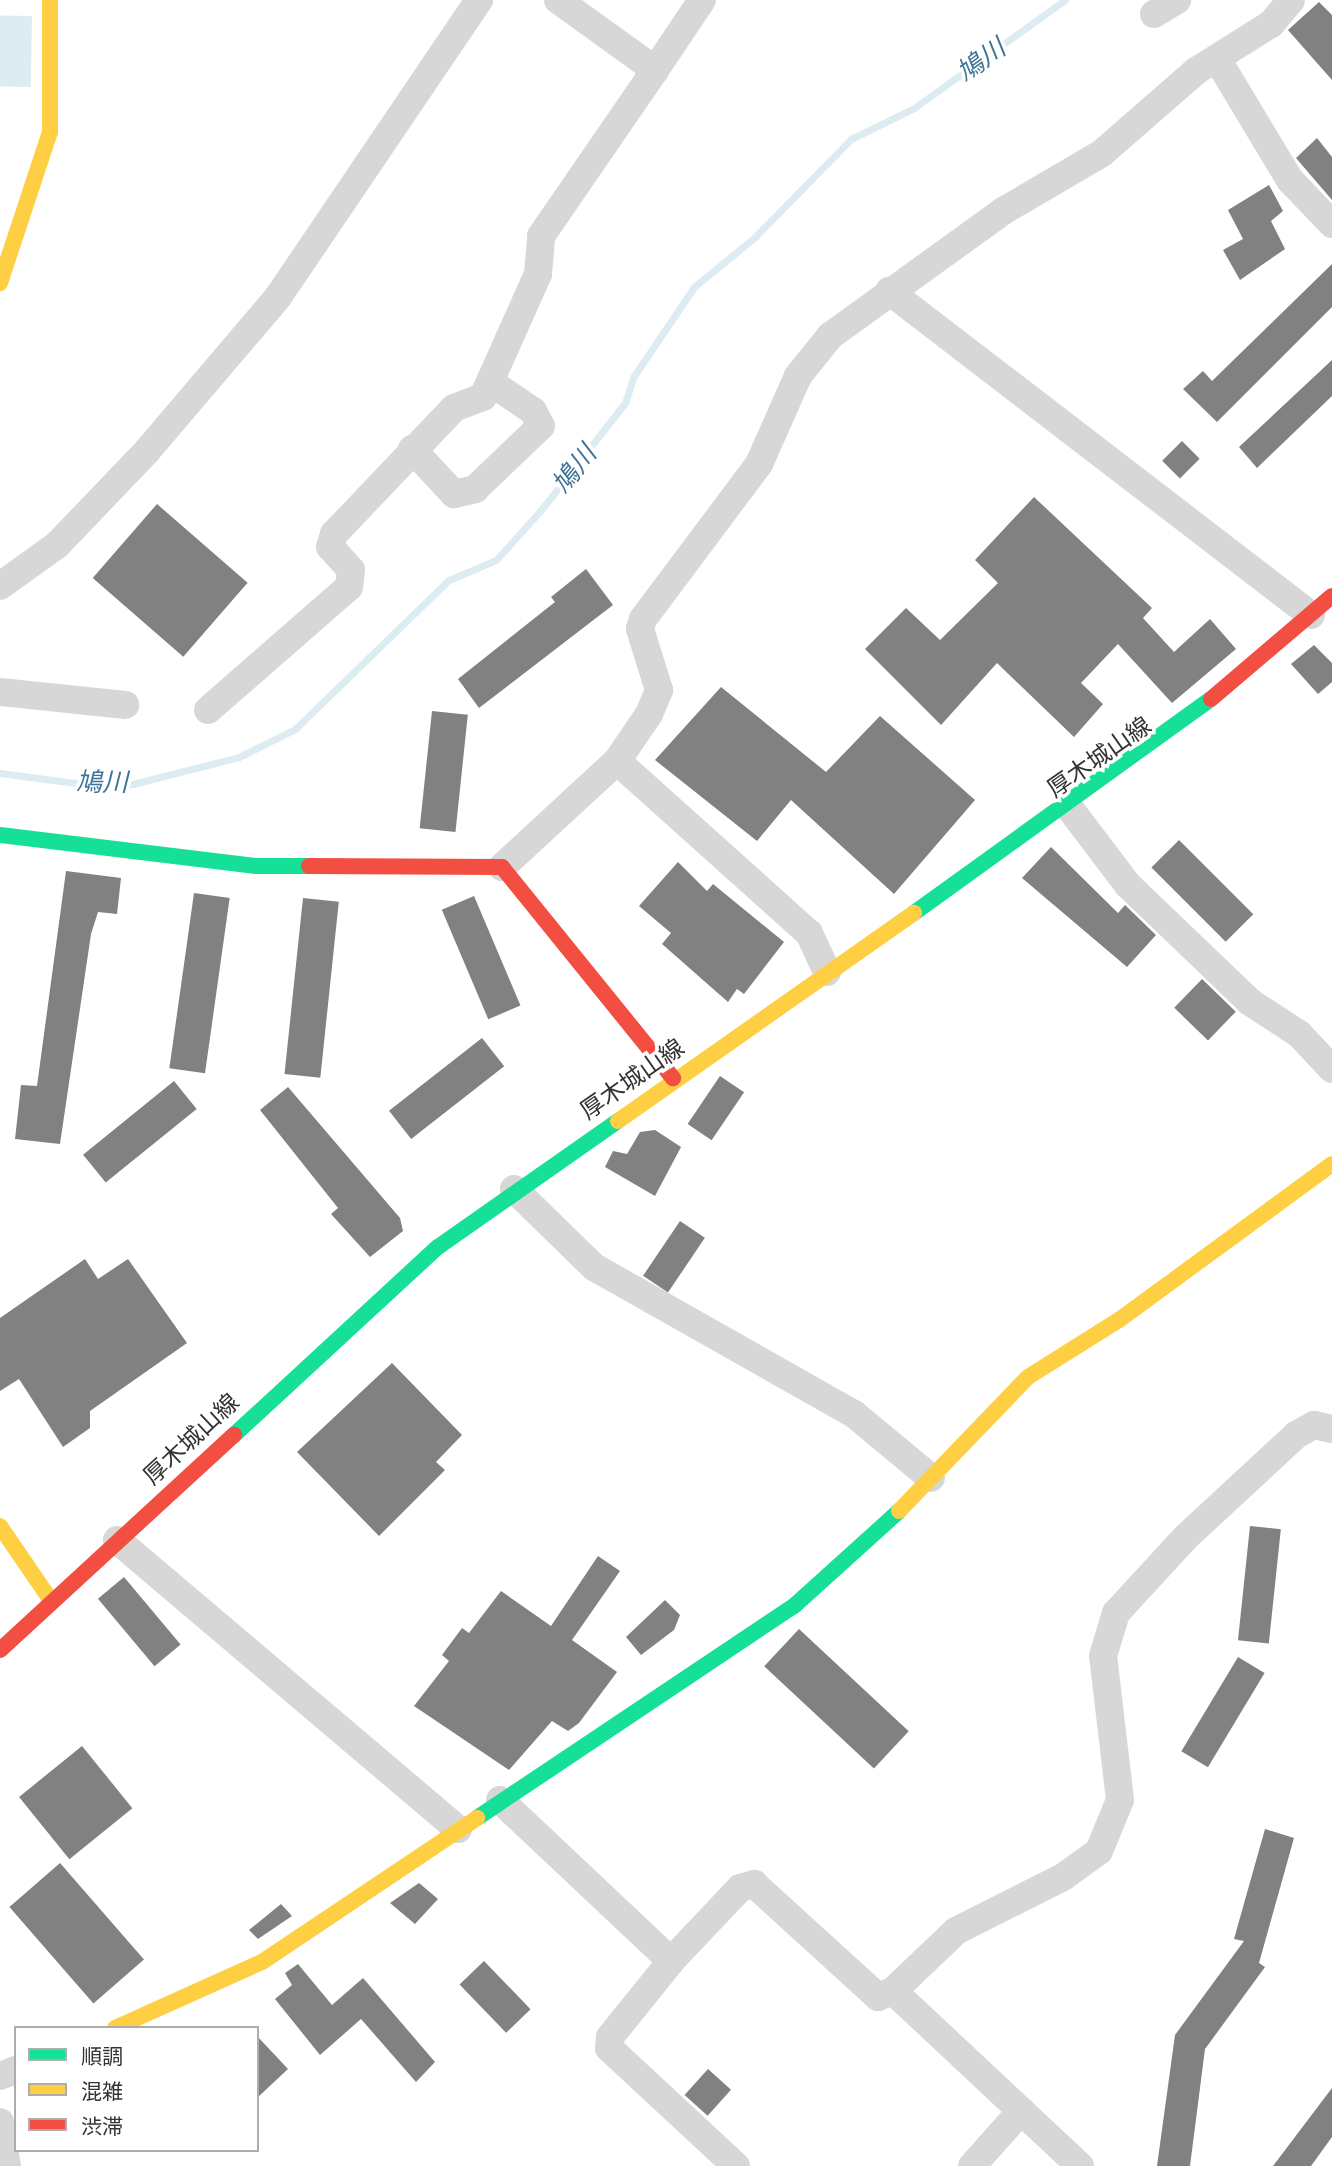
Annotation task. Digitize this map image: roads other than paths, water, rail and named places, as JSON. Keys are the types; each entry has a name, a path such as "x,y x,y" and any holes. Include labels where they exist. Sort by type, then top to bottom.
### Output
{"street":[{"path":"0,284 50,132 50,0"},
{"path":"0,586 57,545 147,451 278,297 479,0"},
{"path":"558,0 654,70"},
{"path":"208,710 353,582 329,540 412,449 454,408 483,397 538,274 541,236 702,0"},
{"path":"0,835 256,866 502,867 617,761 659,690 640,629 643,619 759,464 798,376 830,336 890,290 1005,210 1102,153 1196,71 1219,62 1271,24 1291,0"},
{"path":"1219,62 1290,180 1332,224"},
{"path":"890,290 1311,615"},
{"path":"412,449 454,494 475,489 541,426 533,411 490,382"},
{"name":"厚木城山線","path":"0,1650 368,1306 514,1189 1068,806 1230,688 1332,596"},
{"path":"0,692 125,705"},
{"path":"617,761 808,933 827,972"},
{"path":"1068,806 1128,885 1250,1002 1299,1034 1332,1069"},
{"path":"502,867 673,1078"},
{"path":"119,2026 262,1962 500,1800 794,1606 931,1478 1047,1362 1119,1320 1275,1200 1332,1164"},
{"path":"514,1189 594,1267 854,1414 931,1478"},
{"path":"736,2166 609,2048 610,2037 671,1961 740,1888 754,1884 878,1997 893,1991 956,1931 1063,1877 1099,1851 1119,1800 1102,1657 1116,1613 1186,1537 1296,1435 1314,1425 1332,1429"},
{"path":"0,1526 52,1602"},
{"path":"117,1540 458,1829"},
{"path":"500,1800 671,1961"},
{"path":"893,1991 1080,2166"},
{"path":"972,2166 1021,2111"},
{"path":"0,2122 7,2166"}],"waterway":[{"name":"鳩川","path":"0,773 105,787 133,784 239,757 295,729 449,580 496,560 541,510 625,403 634,376 694,287 755,237 851,139 914,108 1065,0"}]}
